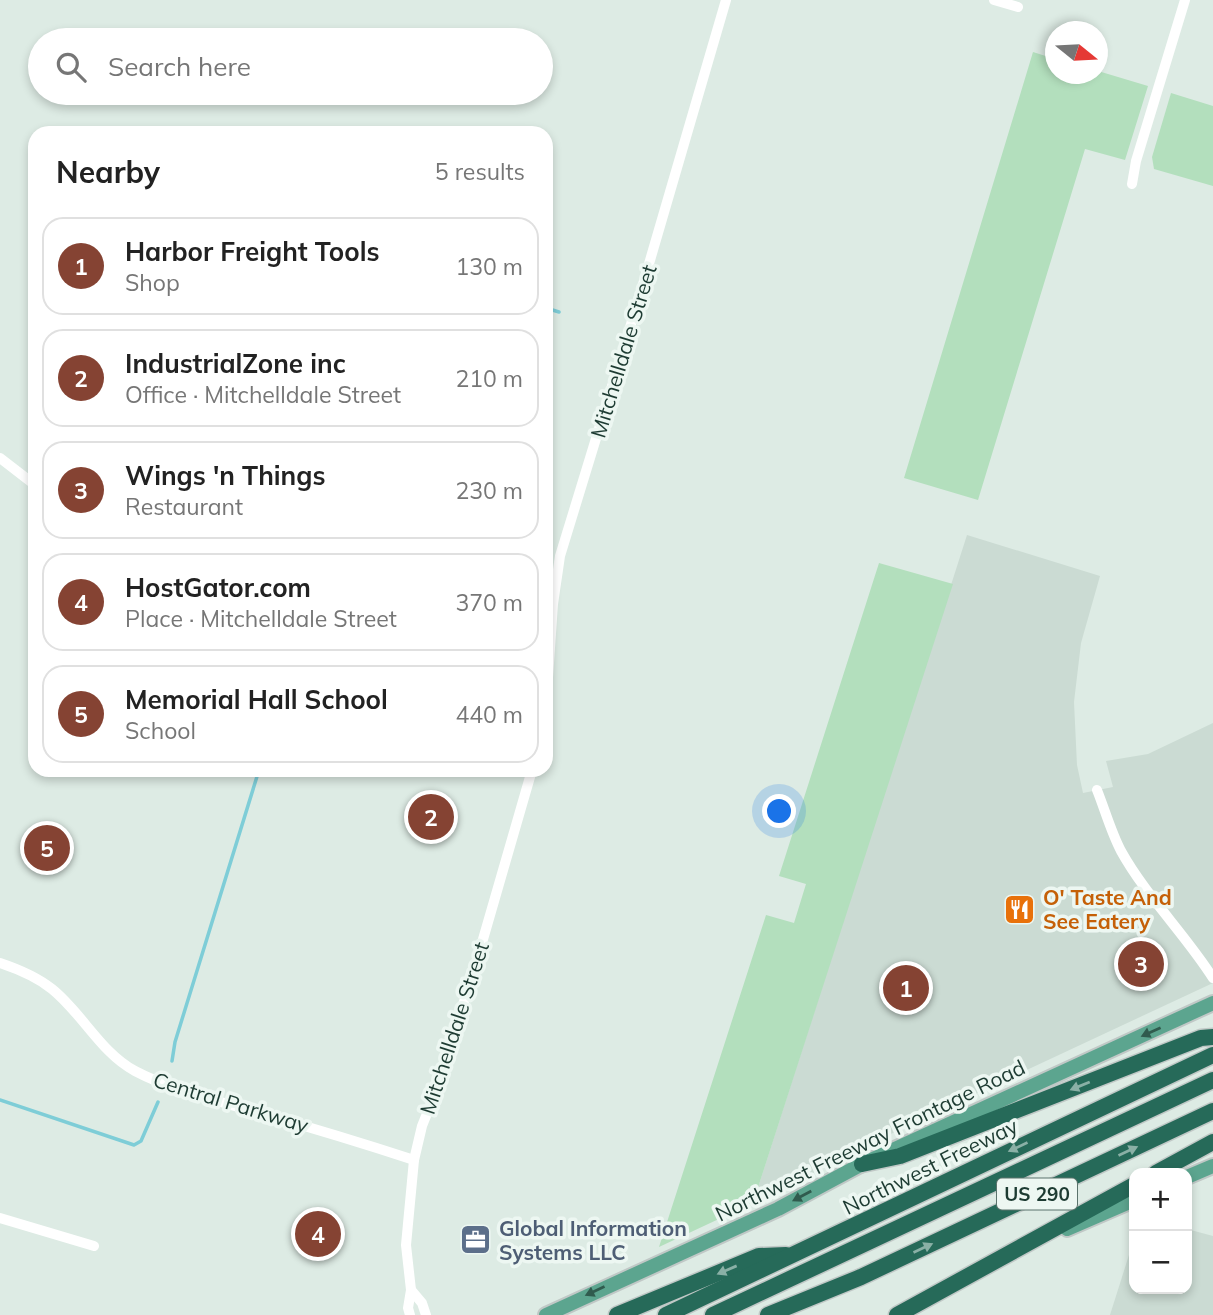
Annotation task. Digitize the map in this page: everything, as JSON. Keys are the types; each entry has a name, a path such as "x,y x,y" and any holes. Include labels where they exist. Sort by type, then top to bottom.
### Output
{"highway":[{"path":"862,1164 900,1156 1201,1038 1213,1037"},
{"name":"Northwest Freeway","path":"666,1315 1213,1055"},
{"path":"713,1315 1213,1080"},
{"name":"US 290","path":"768,1315 861,1277 1213,1111"},
{"path":"1165,1168 1213,1142"},
{"path":"897,1315 1129,1188"},
{"path":"617,1315 759,1256 792,1255"},
{"path":"798,1315 861,1277"}],"main road":[{"name":"Northwest Freeway Frontage Road","path":"546,1315 778,1209 862,1164 1213,1003"},
{"path":"1192,1175 1213,1166"},
{"path":"897,1315 1062,1231 1129,1202"}],"street":[{"name":"Mitchelldale Street","path":"553,604 560,556 726,0"},
{"path":"994,0 1018,7"},
{"path":"1132,184 1136,161 1185,0"},
{"path":"0,458 28,480"},
{"name":"Mitchelldale Street","path":"411,1315 408,1308 411,1290 405,1245 414,1160 422,1126 435,1096 475,967 530,777"},
{"path":"1097,790 1121,850 1154,900 1213,978"},
{"name":"Central Parkway","path":"0,963 37,979 53,990 112,1053 136,1072 181,1090 414,1160"},
{"path":"0,1218 94,1246"},
{"name":"Mitchelldale Street","path":"411,1290 422,1303 426,1315"}],"shaded area":[{"path":"967,535 1100,576 1081,643 1074,702 1077,765 1083,793 1113,787 1106,761 1148,754 1213,723 1213,983 915,1122 753,1203"},
{"path":"1192,1230 1213,1236 1213,1315 1110,1315 1129,1255 1129,1294 1192,1294"}],"green space":[{"path":"1033,52 1045,56 1045,84 1108,84 1108,74 1148,86 1125,160 1085,149 978,500 904,478"},
{"path":"1171,93 1213,106 1213,186 1154,169 1152,157"},
{"path":"879,563 953,584 753,1203 659,1247 766,915 794,923 806,884 779,876"}],"waterway":[{"path":"553,310 559,312"},
{"path":"172,1061 175,1042 257,777"},
{"path":"0,1100 134,1145 141,1141 158,1102"}],"place":[{"name":"IndustrialZone inc","path":"431,817"},
{"name":"Memorial Hall School","path":"47,848"},
{"name":"O' Taste And See Eatery","path":"1020,909"},
{"name":"Wings 'n Things","path":"1141,964"},
{"name":"Harbor Freight Tools","path":"906,988"},
{"name":"HostGator.com","path":"318,1234"},
{"name":"Global Information Systems LLC","path":"476,1240"}]}
